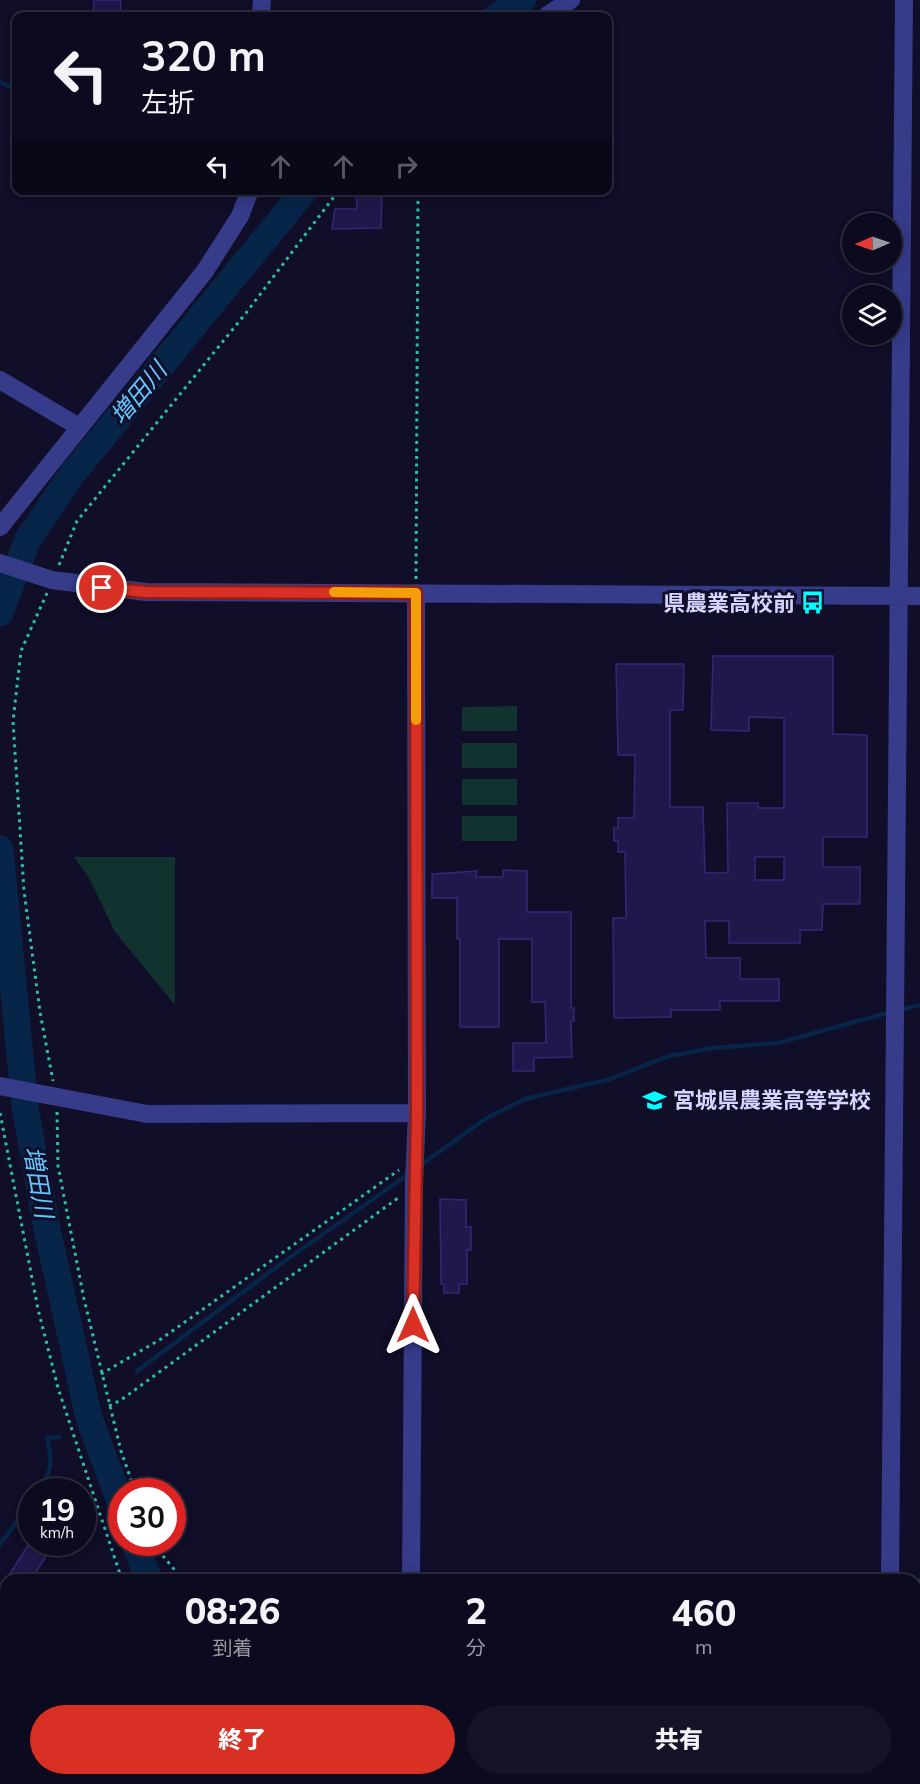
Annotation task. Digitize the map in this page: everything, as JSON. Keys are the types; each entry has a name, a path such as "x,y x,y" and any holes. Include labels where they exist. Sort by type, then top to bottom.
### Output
{"street":[{"path":"552,12 571,0"},
{"path":"890,1574 900,596 903,0"},
{"path":"0,526 205,271 240,216 248,195"},
{"path":"0,380 79,427"},
{"path":"0,563 47,579 146,592 920,596"},
{"path":"411,1574 414,1172 417,1113 416,593"},
{"path":"0,1086 147,1114 417,1113"}],"path":[{"path":"130,1478 120,1451 101,1374 58,1166 53,1097 24,891 13,721 21,651 47,579 77,521 246,313 335,195"},
{"path":"416,593 418,195"},
{"path":"0,1113 38,1309 58,1388 120,1574"},
{"path":"101,1374 161,1340 414,1172"},
{"path":"109,1406 121,1400 414,1172"},
{"path":"163,1556 178,1574"}],"green space":[{"path":"517,706 517,731 462,731 462,707"},
{"path":"462,743 517,743 517,768 462,768"},
{"path":"462,779 517,779 517,805 462,805"},
{"path":"462,816 517,816 517,841 462,841"},
{"path":"74,857 175,857 175,1005 115,932 89,878"}],"building":[{"path":"94,0 121,0 120,12 93,12"},
{"path":"356,195 382,195 381,228 332,229 335,209 357,209"},
{"path":"713,656 833,656 833,734 867,735 867,837 823,837 823,867 860,867 860,904 823,904 822,930 800,930 800,943 729,943 729,921 705,921 706,958 740,958 740,979 779,979 779,1001 720,1001 720,1010 671,1010 671,1017 614,1018 613,918 626,918 625,852 618,852 618,841 614,841 614,828 618,828 618,818 634,818 635,755 618,755 616,664 684,664 683,710 670,710 670,807 703,807 705,873 728,873 727,803 758,803 758,808 784,808 784,718 749,717 749,731 711,730","holes":["755,857 784,857 784,880 755,880"]},
{"path":"503,870 527,871 527,912 571,912 571,1008 574,1008 574,1021 571,1021 572,1057 534,1058 534,1071 513,1071 513,1043 546,1043 545,1002 532,1002 532,939 499,939 499,1027 460,1027 460,939 457,939 457,898 432,898 432,874 477,871 476,877 503,877"},
{"path":"440,1199 466,1200 466,1227 471,1227 471,1250 467,1250 467,1284 459,1284 459,1293 444,1293 444,1284 441,1284"},
{"path":"21,1556 46,1556 35,1574 10,1574"}],"waterway":[{"name":"増田川","path":"504,12 523,0"},
{"path":"0,82 12,88"},
{"name":"増田川","path":"0,613 28,539 73,473 301,195"},
{"name":"増田川","path":"0,849 25,1107 47,1229 89,1418 111,1478"},
{"path":"899,1010 920,1005"},
{"path":"421,1165 485,1119 525,1099 610,1079 669,1056 713,1048 778,1043 891,1012"},
{"path":"137,1371 286,1260 409,1174"},
{"path":"46,1478 50,1465 47,1438 59,1437"},
{"path":"0,1544 18,1520"},
{"name":"増田川","path":"140,1556 147,1574"}],"slow traffic":[{"path":"334,592 416,593 416,720"}],"place":[{"name":"県農業高校前","path":"813,603"},
{"name":"宮城県農業高等学校","path":"655,1100"}],"route":[{"path":"102,588 146,592 416,593 417,1113 413,1325"}]}
